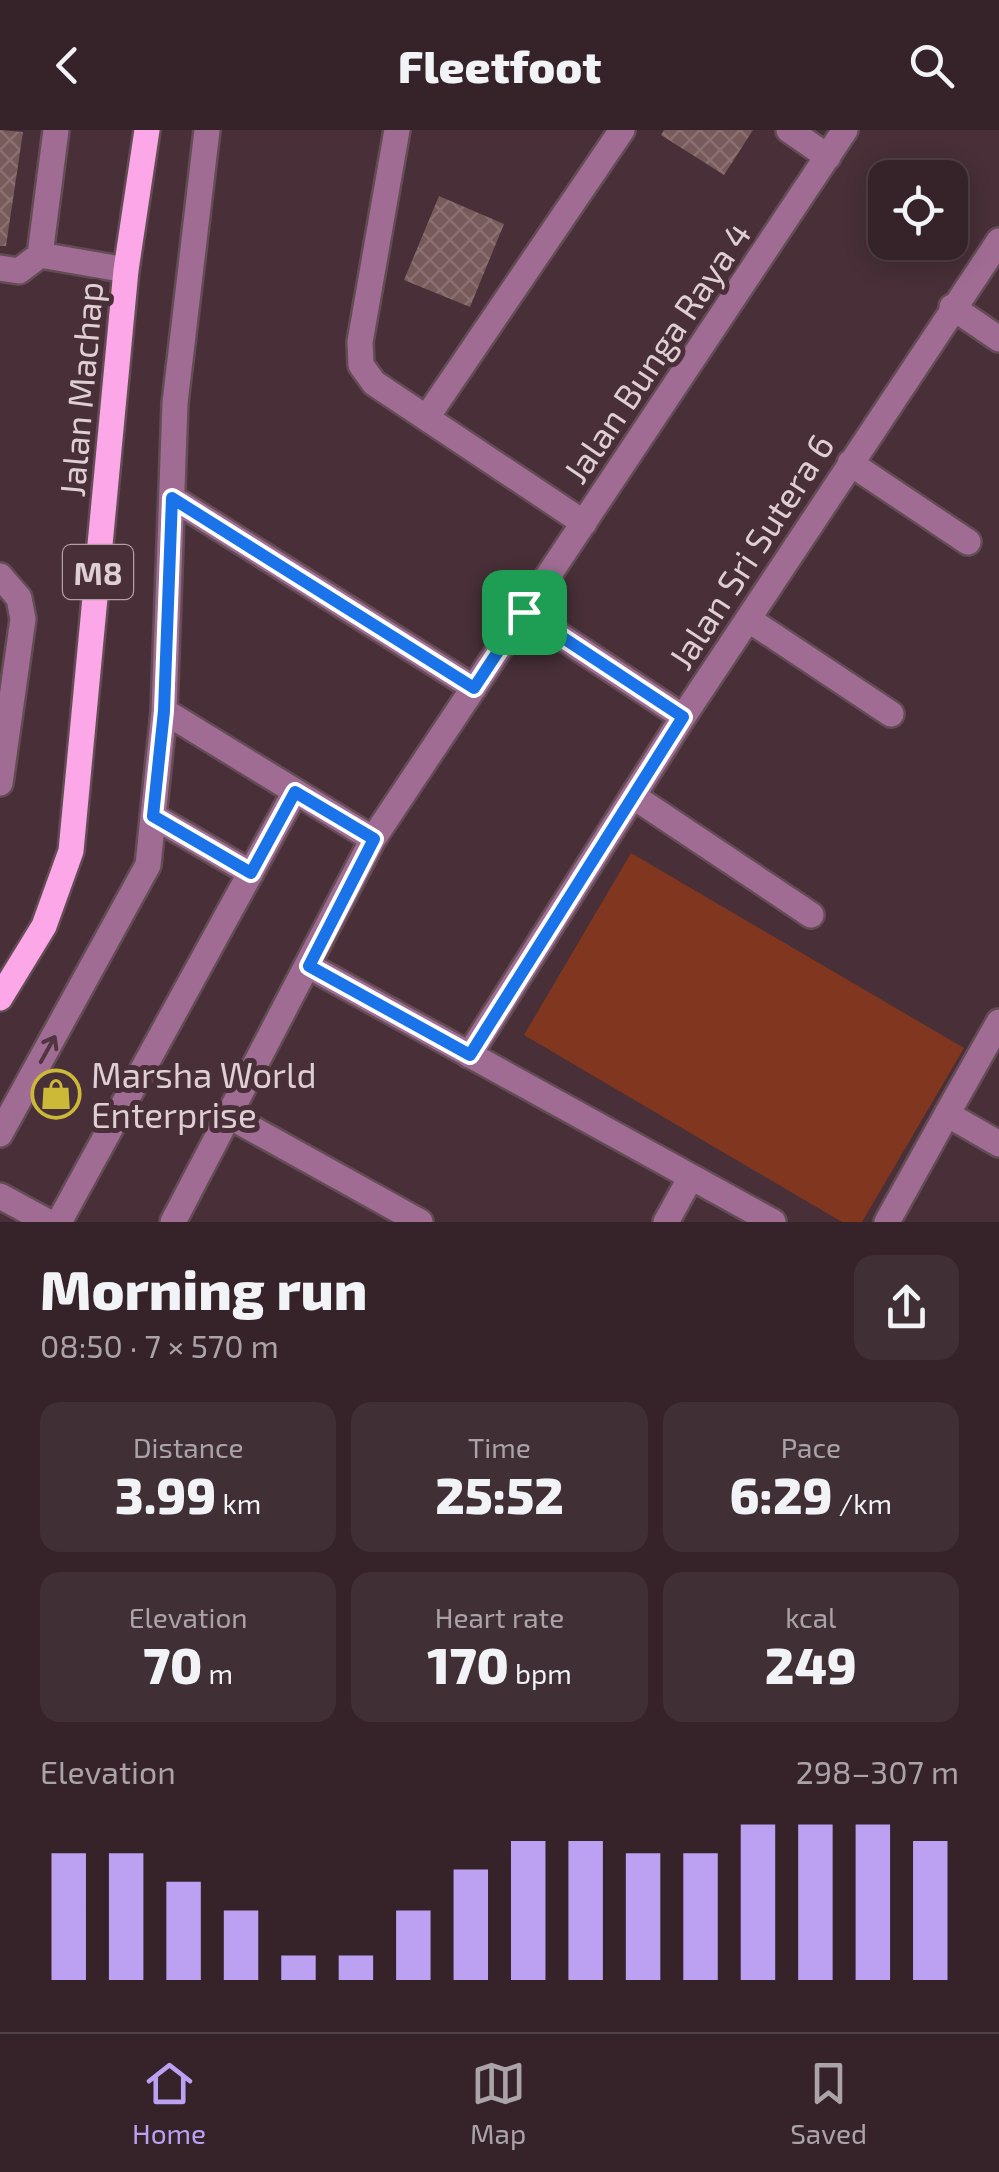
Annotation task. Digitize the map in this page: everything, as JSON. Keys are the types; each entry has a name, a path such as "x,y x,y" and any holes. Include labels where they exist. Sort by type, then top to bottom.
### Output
{"main road":[{"name":"Jalan Machap","path":"0,998 44,926 71,852 126,270 146,130"}],"street":[{"path":"40,255 56,130"},
{"path":"0,1134 148,865 164,711 175,403 206,130"},
{"path":"397,130 360,342 361,364 374,383 584,523"},
{"path":"426,417 622,130"},
{"path":"789,130 828,156"},
{"name":"Jalan Bunga Raya 4","path":"173,1222 374,839 845,130"},
{"name":"Jalan Sri Sutera 6","path":"470,1055 683,717 999,241"},
{"path":"0,268 19,270 40,255 126,270"},
{"path":"952,307 999,338"},
{"path":"850,463 968,542"},
{"path":"172,498 474,688"},
{"path":"0,576 19,598 23,619 0,783"},
{"path":"524,612 683,717"},
{"path":"748,619 891,714"},
{"path":"164,711 374,839"},
{"path":"60,1222 295,792"},
{"path":"633,796 810,915"},
{"path":"153,816 251,873"},
{"path":"309,966 773,1222"},
{"path":"888,1222 999,1022"},
{"path":"948,1114 999,1144"},
{"path":"231,1116 420,1222"},
{"path":"666,1222 691,1176"},
{"path":"0,1196 48,1222"}],"shaded area":[{"path":"631,853 964,1048 862,1222 842,1222 524,1035"}],"building":[{"path":"0,130 23,132 6,246 0,246"},
{"path":"664,130 753,130 724,175 661,135"},
{"path":"439,196 504,224 470,307 404,280"}],"place":[{"name":"Marsha World Enterprise","path":"56,1094"}],"route":[{"path":"172,498 474,688 524,612 683,717 470,1055 309,966 374,839 295,792 251,873 153,816 164,711 172,498"}]}
